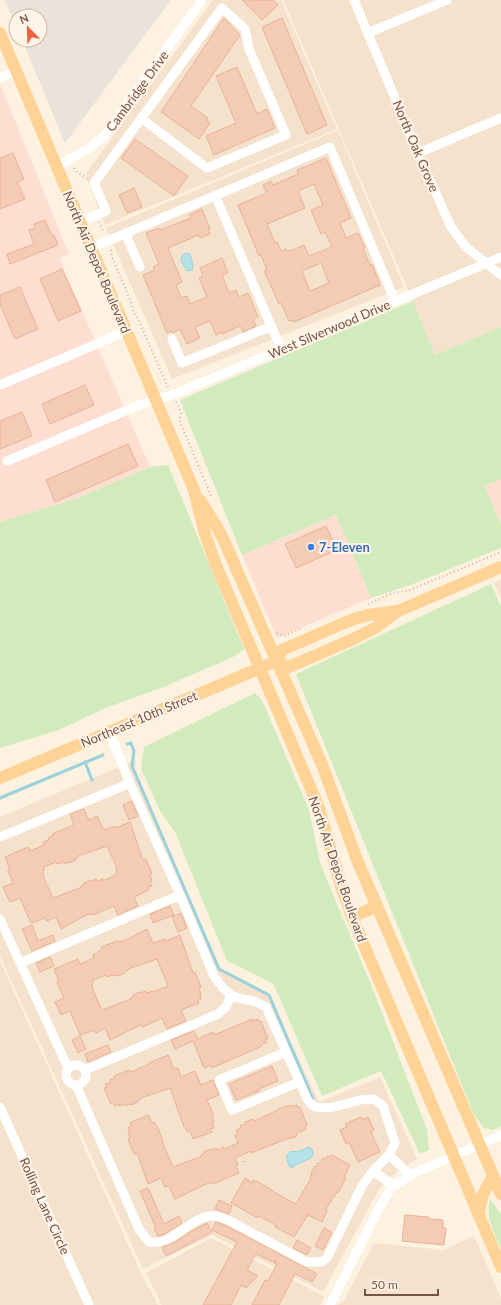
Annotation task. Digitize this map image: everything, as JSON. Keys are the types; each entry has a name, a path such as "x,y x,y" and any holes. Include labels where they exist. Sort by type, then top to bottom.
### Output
{"main road":[{"name":"North Air Depot Boulevard","path":"0,33 194,490 225,543 323,767 349,840 501,1194"},
{"name":"North Air Depot Boulevard","path":"194,490 205,534 216,565 319,808 341,886 352,917 501,1267"},
{"name":"Northeast 10th Street","path":"277,661 289,667 353,639 374,628 398,611 501,567"},
{"name":"Northeast 10th Street","path":"0,778 277,661 282,650 351,620 368,615 398,611"},
{"path":"352,917 377,906"},
{"path":"478,1214 483,1195 493,1175"}],"street":[{"name":"Cambridge Drive","path":"57,166 87,150 104,136 202,0"},
{"name":"North Oak Grove","path":"354,0 418,153 451,227 466,247 501,275"},
{"path":"368,33 447,0"},
{"path":"80,222 106,211 94,183 141,118 222,8 245,29 249,49 286,135 207,168 141,118"},
{"path":"0,78 16,72"},
{"path":"418,153 501,118"},
{"path":"91,248 330,147 395,302"},
{"path":"215,195 282,349"},
{"path":"125,233 140,267"},
{"name":"West Silverwood Drive","path":"7,461 139,405 172,395 501,257"},
{"path":"172,339 182,364 272,326"},
{"path":"0,385 127,331"},
{"path":"76,1086 86,1080 86,1076 83,1067 73,1065 68,1068 66,1072 66,1079 71,1084 76,1086 139,1228 149,1242 167,1238 203,1217 219,1217 230,1221 307,1262 321,1262 327,1258 362,1186 373,1171 390,1154 395,1143 383,1106 374,1099 360,1100 330,1108 315,1107 308,1101 266,1007 254,1001 238,998 232,995 223,988 214,976 109,732"},
{"path":"0,837 130,783"},
{"path":"20,963 180,895"},
{"path":"0,919 68,1068"},
{"path":"85,1070 218,1014 226,1007 232,995"},
{"path":"286,1052 219,1080 232,1110 299,1082"},
{"name":"Rolling Lane Circle","path":"0,1107 89,1305"},
{"path":"330,1305 376,1214 391,1188 410,1175 501,1135"},
{"path":"390,1154 410,1175"},
{"path":"373,1171 394,1186"}],"path":[{"path":"70,159 74,170 82,174 88,185"},
{"path":"96,215 134,313 181,412 180,422 213,500"},
{"path":"364,605 392,593 410,590 501,552"},
{"path":"272,630 283,636 303,628"}],"shaded area":[{"path":"5,0 171,0 65,143 25,48 48,48 48,8 8,8"},
{"path":"213,0 281,0 337,129 105,225 86,177 87,172"},
{"path":"283,0 501,0 501,327 435,355"},
{"path":"0,84 69,254 59,258 150,467 78,498 0,522 0,283 6,280 0,282"},
{"path":"338,130 404,287 172,379 106,228"},
{"path":"501,479 501,525 485,486"},
{"path":"336,515 371,598 277,638 242,555"},
{"path":"501,579 501,599 494,583"},
{"path":"136,760 134,771 222,972 268,993 319,1102 380,1077 417,1159 388,1179 378,1191 323,1292 212,1235 143,1269 0,956 0,817"},
{"path":"0,961 140,1271 158,1305 0,1305"},
{"path":"474,1236 501,1298 501,1305 337,1305 343,1302 374,1243 443,1250"},
{"path":"211,1238 324,1296 320,1305 162,1305 146,1273"}],"green space":[{"path":"413,301 435,355 501,327 501,479 485,486 501,525 501,548 413,584 371,598 336,515 242,555 180,400"},
{"path":"168,465 244,649 233,657 166,686 103,709 59,730 0,748 0,522 78,498 150,467"},
{"path":"491,584 501,606 501,1126 493,1130 484,1128 474,1115 296,674"},
{"path":"255,693 262,700 309,810 320,863 374,992 427,1130 429,1150 420,1154 381,1071 322,1096 273,983 227,961 175,832 160,811 141,769 144,747"},
{"path":"490,1199 501,1214 501,1249 489,1218"}],"water":[{"path":"186,253 190,254 193,265 192,270 187,271 181,260 182,256"},
{"path":"309,1147 312,1149 313,1155 311,1158 293,1166 293,1168 289,1166 286,1158 290,1152 301,1151"}],"building":[{"path":"242,0 273,0 278,5 262,20"},
{"path":"224,18 240,35 191,106 208,118 207,120 210,123 199,139 161,112"},
{"path":"282,18 327,125 307,134 262,27"},
{"path":"237,67 257,114 267,109 275,128 214,155 206,136 236,123 216,76"},
{"path":"135,139 188,176 174,196 121,158"},
{"path":"13,153 24,179 17,182 25,199 0,209 0,158"},
{"path":"326,158 351,218 340,223 346,238 358,233 365,248 363,249 370,265 372,264 380,285 294,322 293,320 289,321 281,303 279,304 264,271 267,270 261,255 259,256 238,205 267,193 263,185 271,181 273,185 298,174 297,170","holes":["314,184 323,205 311,210 321,234 325,232 332,247 309,256 304,245 293,250 287,251 286,249 281,251 277,242 275,243 267,224 305,208 298,191","321,263 329,283 310,291 302,271"]},
{"path":"134,188 142,207 127,213 119,195"},
{"path":"202,209 210,229 208,229 210,234 200,238 199,235 168,248 182,282 176,285 181,298 187,296 190,304 207,297 199,278 203,276 200,268 222,258 228,273 222,275 229,293 236,290 239,297 248,293 258,317 253,319 256,326 243,332 240,326 216,335 210,321 195,327 200,338 187,344 180,329 173,333 172,331 167,333 143,275 155,270 153,267 159,264 146,233 159,228 160,230 191,218 189,215"},
{"path":"45,220 58,245 10,264 7,254 34,244 29,230 35,228 34,224"},
{"path":"62,269 81,311 58,321 40,279"},
{"path":"20,287 38,329 15,339 0,304 0,295"},
{"path":"85,385 94,405 50,424 42,404"},
{"path":"22,412 32,436 0,449 0,421"},
{"path":"128,444 138,466 55,502 46,480"},
{"name":"7-Eleven","path":"326,526 337,550 296,568 285,544"},
{"path":"132,801 138,816 129,820 123,805"},
{"path":"84,809 89,820 97,816 104,830 115,826 116,828 130,822 143,860 146,859 152,874 150,875 152,881 150,882 152,886 148,887 149,890 134,897 138,906 118,915 114,906 93,915 86,915 61,929 56,917 47,921 45,918 31,923 20,898 10,902 3,887 13,883 8,871 10,870 5,857 28,847 30,851 44,845 43,842 49,840 48,838 53,836 52,834 74,825 70,814","holes":["107,846 117,868 116,875 103,881 103,879 98,881 96,879 91,880 84,883 85,884 81,886 82,887 53,898 43,876 44,867 56,862 57,864 62,862 64,864 69,863 76,860 75,859 79,857 78,856"]},
{"path":"170,906 174,915 153,923 150,914"},
{"path":"181,913 187,928 178,932 172,917"},
{"path":"32,925 38,941 53,935 55,941 32,951 22,929"},
{"path":"147,929 153,943 165,939 166,941 180,935 193,973 195,972 201,987 199,988 201,999 198,1000 199,1003 181,1010 186,1021 167,1029 162,1018 143,1027 142,1025 136,1027 110,1040 105,1028 96,1033 94,1030 80,1035 70,1011 61,1015 55,1002 64,998 57,982 59,982 54,969 78,959 80,964 94,958 93,955 102,949 101,947 117,941 124,941","holes":["157,959 168,986 153,992 140,992 133,995 134,996 130,998 131,999 102,1010 92,988 93,980 106,975 107,977 112,975 118,976 125,973 128,969"]},
{"path":"50,957 54,966 40,972 36,963"},
{"path":"252,1019 252,1021 258,1019 259,1022 261,1021 268,1039 265,1039 267,1042 262,1044 262,1046 212,1068 211,1065 204,1068 193,1041 175,1049 171,1040 194,1031 198,1039 213,1032 214,1035"},
{"path":"80,1036 86,1049 78,1053 72,1040"},
{"path":"108,1045 111,1052 88,1062 85,1054"},
{"path":"168,1055 174,1069 178,1068 181,1077 195,1071 201,1085 213,1080 219,1095 207,1100 214,1116 212,1117 214,1122 212,1123 214,1128 210,1129 212,1132 193,1139 190,1131 188,1132 184,1127 170,1088 141,1098 137,1101 138,1102 131,1105 126,1106 124,1104 119,1106 119,1104 115,1106 112,1103 111,1104 104,1088 107,1087 105,1084 111,1082 110,1080 115,1078 114,1076 129,1070 130,1072 136,1070"},
{"path":"272,1066 278,1081 259,1089 259,1091 236,1100 229,1084"},
{"path":"291,1105 292,1107 297,1105 298,1108 300,1107 307,1125 305,1126 306,1129 296,1134 297,1136 251,1153 251,1151 235,1158 239,1173 213,1184 213,1182 206,1184 175,1199 169,1186 165,1187 161,1178 148,1184 137,1153 134,1154 128,1139 130,1139 128,1133 130,1132 128,1128 131,1126 130,1123 148,1115 152,1123 154,1122 158,1128 173,1167 202,1156 201,1155 205,1153 204,1152 211,1149 216,1148 218,1150 223,1147 224,1149 238,1143 235,1135 238,1133 236,1130 241,1128 240,1126 246,1124 245,1122 253,1119 254,1121 278,1109"},
{"path":"361,1117 362,1120 368,1117 374,1130 371,1132 380,1152 358,1162 349,1142 346,1144 340,1130 347,1127 345,1124"},
{"path":"332,1155 350,1165 344,1177 346,1178 338,1193 337,1192 326,1209 327,1211 322,1222 308,1215 294,1237 275,1227 276,1225 259,1216 258,1218 231,1203 245,1178 252,1183 253,1180 260,1183 296,1204 311,1178 311,1173 315,1166 316,1167 318,1163 321,1163 323,1158 325,1159 327,1156"},
{"path":"148,1188 164,1224 179,1216 182,1223 163,1235 158,1236 140,1191"},
{"path":"219,1200 232,1206 229,1214 215,1209"},
{"path":"405,1215 443,1220 443,1228 446,1228 444,1245 402,1241"},
{"path":"216,1222 227,1226 317,1274 312,1282 295,1274 279,1305 252,1305 265,1280 268,1281 277,1264 274,1263 276,1260 273,1262 256,1254 247,1270 258,1276 246,1288 241,1285 231,1305 203,1305 237,1242 212,1230"},
{"path":"207,1223 212,1232 166,1256 162,1247 175,1242"},
{"path":"324,1228 332,1232 323,1250 315,1246"},
{"path":"297,1240 311,1248 307,1255 293,1248"}],"waterway":[{"path":"127,744 131,743 134,751 132,766 219,969 269,995 313,1099"},
{"path":"0,798 103,755"},
{"path":"85,762 92,780"}],"place":[{"name":"7-Eleven","path":"311,547"}]}
